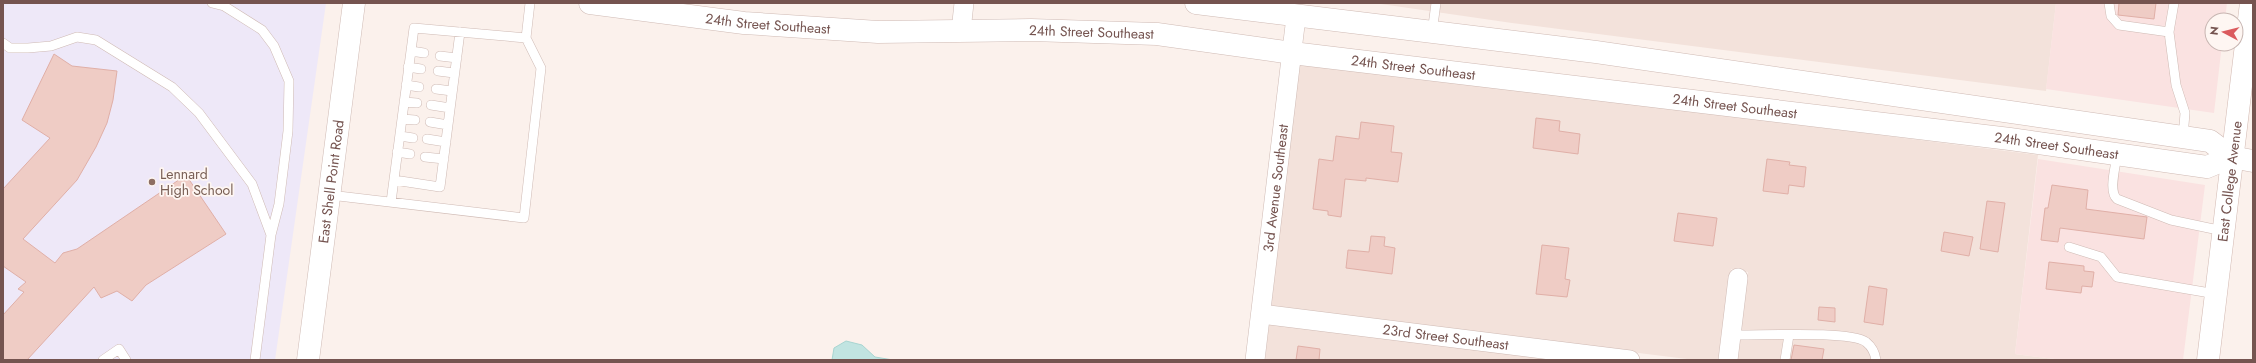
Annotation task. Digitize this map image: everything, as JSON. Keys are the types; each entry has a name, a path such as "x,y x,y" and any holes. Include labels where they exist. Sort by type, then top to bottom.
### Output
{"street":[{"name":"East Shell Point Road","path":"308,360 354,3"},
{"name":"24th Street Southeast","path":"590,3 744,23 878,32 1031,30 1157,34 1292,53 2002,138 2207,167 2232,157"},
{"path":"961,31 964,3"},
{"name":"24th Street Southeast","path":"1196,3 1432,34 1596,52 2210,141 2232,157 2253,161"},
{"name":"East College Avenue","path":"2208,360 2251,3"},
{"name":"3rd Avenue Southeast","path":"1255,360 1296,17"},
{"path":"1728,360 1738,278"},
{"name":"23rd Street Southeast","path":"1261,314 1630,360"}],"lane":[{"path":"212,3 224,6 262,30 274,46 289,81 288,131 278,204 271,235 255,360"},
{"path":"330,195 524,218 541,68 526,38 530,3"},
{"path":"1432,34 1436,3"},
{"path":"2109,3 2111,16 2119,25 2169,32"},
{"path":"2174,3 2169,32 2176,85 2185,113 2183,137"},
{"path":"391,202 414,28 526,38"},
{"path":"394,180 440,187 460,32"},
{"path":"3,43 10,48 28,48 51,46 77,38 96,40 172,87 199,113 252,184 271,235"},
{"path":"411,51 424,53"},
{"path":"440,56 456,58"},
{"path":"408,67 421,69"},
{"path":"438,71 454,73"},
{"path":"406,85 419,87"},
{"path":"436,89 452,91"},
{"path":"404,102 417,104"},
{"path":"431,105 450,108"},
{"path":"402,118 414,120"},
{"path":"430,122 448,125"},
{"path":"400,136 413,138"},
{"path":"427,140 446,142"},
{"path":"397,152 410,154"},
{"path":"2117,154 2113,190 2117,200 2171,220 2223,231"},
{"path":"425,157 444,159"},
{"path":"2069,247 2101,258 2117,277 2216,294"},
{"path":"1731,335 1831,335 1864,340 1873,351 1876,360"},
{"path":"1785,360 1789,335"},
{"path":"103,360 119,349 126,360"}],"shaded area":[{"name":"Lennard High School","path":"3,3 326,3 275,360 3,360"},
{"path":"1374,3 2056,3 2046,91 1512,23"},
{"path":"2056,3 2227,3 2226,12 2204,12 2204,52 2221,52 2214,113 2046,89"},
{"path":"1300,62 2038,155 2015,354 2063,360 1737,360 1748,272 1731,269 1719,360 1695,360 1271,307"},
{"path":"2038,159 2205,185 2183,360 2063,360 2015,354"},
{"path":"1269,324 1564,360 1265,360"}],"water":[{"path":"846,341 862,345 875,357 893,360 832,360 834,348"}],"building":[{"path":"2119,3 2156,3 2154,19 2118,15"},
{"path":"54,54 72,66 117,71 113,100 107,123 96,147 77,180 23,239 55,263 63,253 77,249 186,175 226,234 146,285 132,301 117,291 101,298 94,287 27,360 3,360 3,315 24,292 18,289 26,282 3,266 3,189 50,138 22,120"},
{"path":"1536,118 1560,121 1559,131 1580,134 1578,154 1533,148"},
{"path":"1361,122 1394,126 1391,152 1402,153 1398,182 1366,178 1366,181 1345,179 1341,217 1328,215 1328,211 1313,209 1319,159 1333,161 1336,136 1359,139"},
{"path":"1767,159 1790,162 1789,165 1806,167 1804,187 1789,185 1788,194 1763,191"},
{"path":"2052,185 2088,190 2086,209 2147,217 2144,239 2060,228 2058,242 2041,240 2045,208 2048,208"},
{"path":"1987,201 2005,203 1998,252 1980,249"},
{"path":"1678,213 1717,218 1713,246 1674,241"},
{"path":"1944,232 1973,237 1969,256 1941,251"},
{"path":"1371,236 1385,237 1384,246 1395,248 1392,274 1346,268 1348,250 1369,252"},
{"path":"1542,245 1569,248 1565,279 1570,280 1567,297 1536,294"},
{"path":"2049,262 2084,266 2084,271 2094,272 2092,287 2082,286 2081,293 2046,289"},
{"path":"1869,286 1887,289 1883,325 1864,322"},
{"path":"1819,307 1835,308 1835,322 1818,320"},
{"path":"1794,345 1824,349 1822,360 1791,360"},
{"path":"1298,346 1320,349 1319,360 1296,360"}],"place":[{"name":"Lennard High School","path":"152,182"}]}
